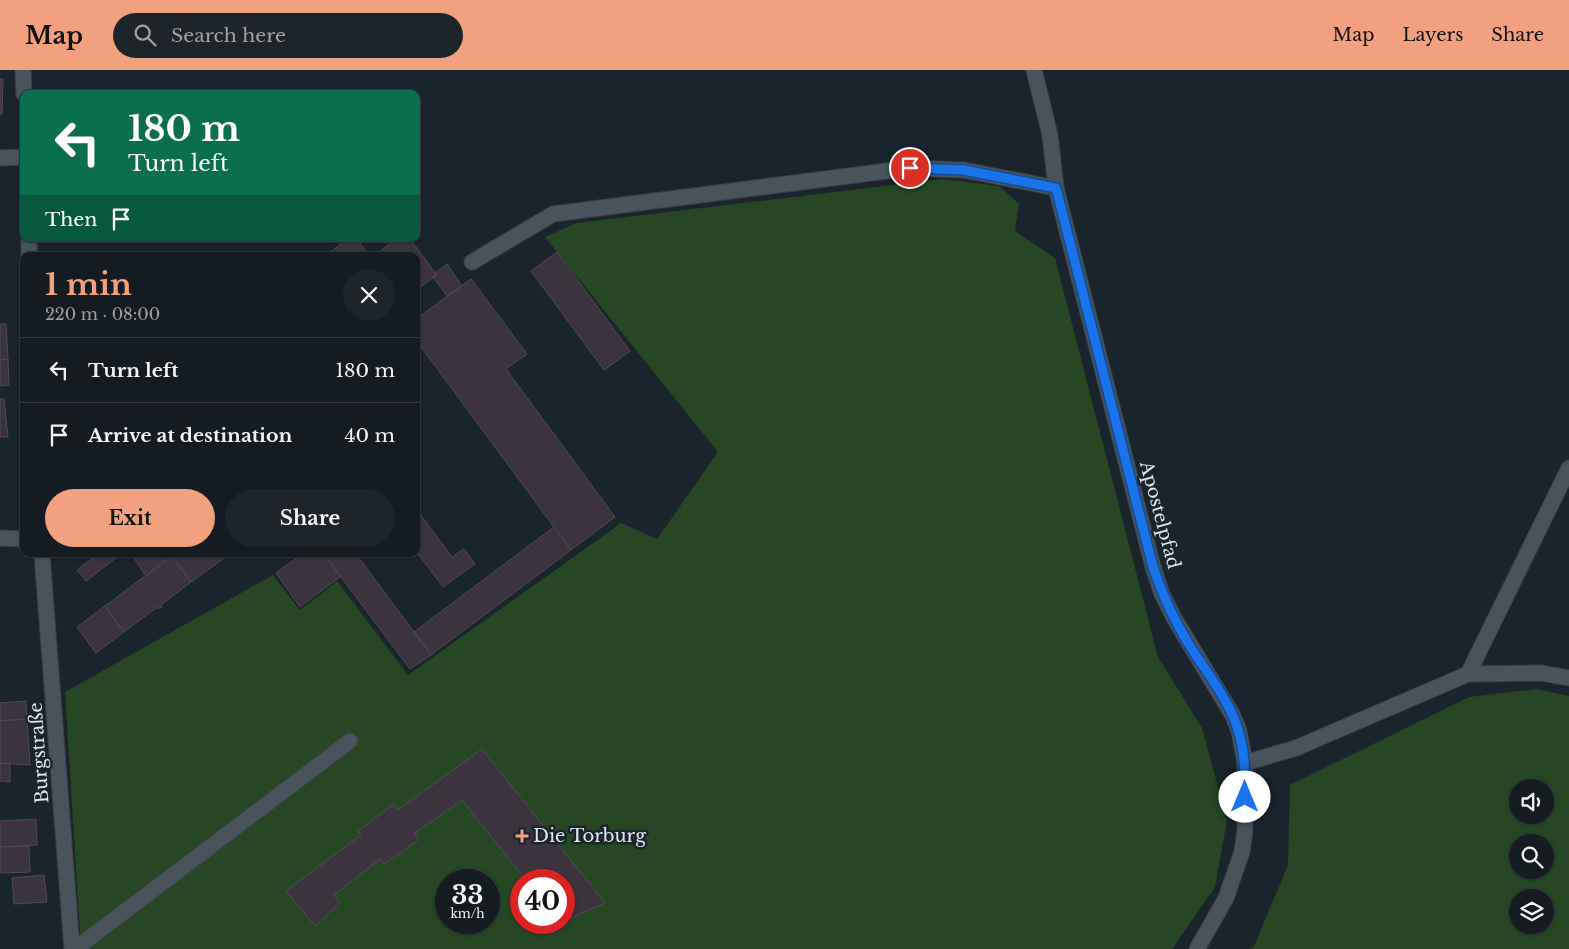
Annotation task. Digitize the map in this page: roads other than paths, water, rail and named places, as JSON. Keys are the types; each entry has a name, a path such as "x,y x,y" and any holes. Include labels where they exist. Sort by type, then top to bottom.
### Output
{"street":[{"path":"23,70 24,90"},
{"name":"Apostelpfad","path":"1034,70 1050,135 1056,188 1153,567 1162,594 1174,618 1232,714 1239,731 1245,763 1245,830 1242,852 1226,898 1197,949"},
{"path":"0,158 20,157"},
{"path":"472,262 553,214 910,168 964,170 1056,188"},
{"path":"1468,674 1569,468"},
{"path":"0,538 20,539"},
{"name":"Burgstraße","path":"42,557 73,949"},
{"path":"1245,763 1296,748 1468,674 1541,673 1569,678"},
{"path":"73,949 350,740"}],"place":[{"name":"Die Torburg","path":"522,836"}]}
